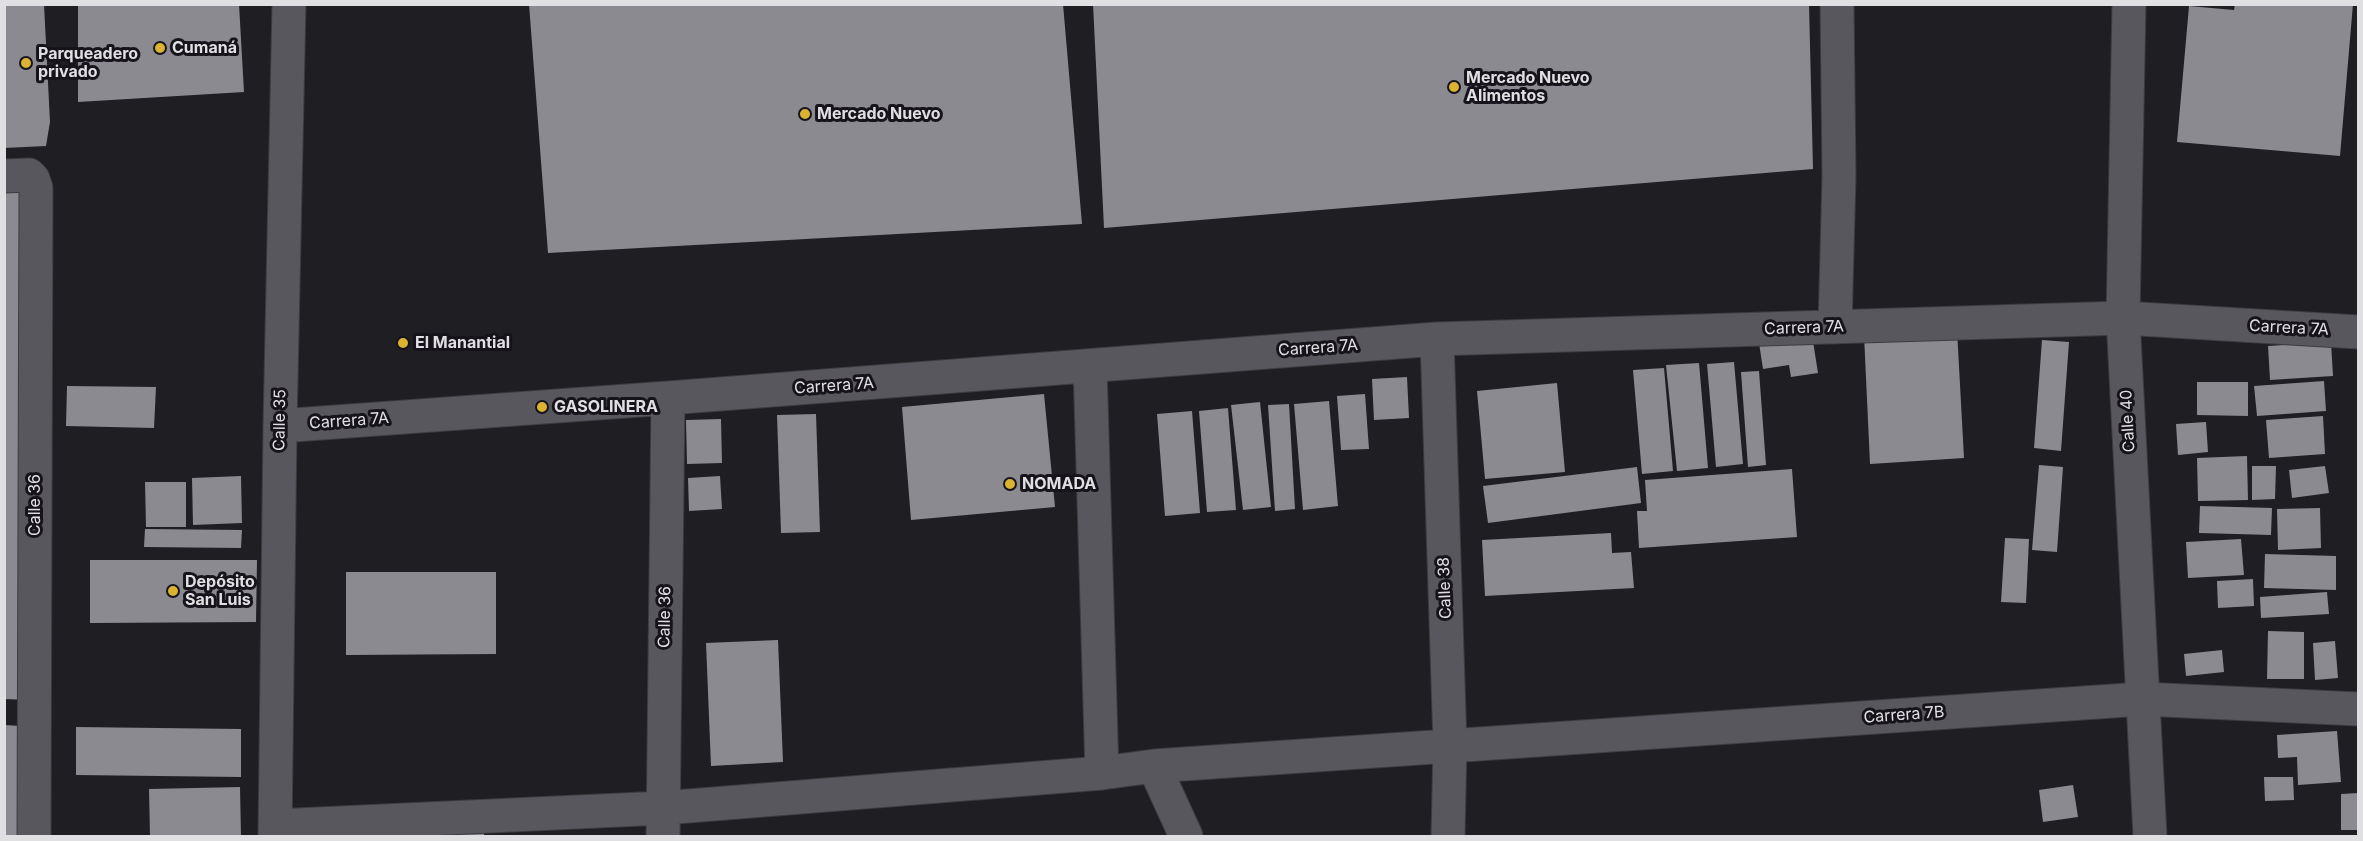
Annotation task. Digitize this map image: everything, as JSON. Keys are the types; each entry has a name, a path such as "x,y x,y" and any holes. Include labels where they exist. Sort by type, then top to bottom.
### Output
{"street":[{"name":"Calle 35","path":"275,831 280,426 289,4"},
{"path":"1835,327 1839,176 1837,4"},
{"name":"Calle 40","path":"2128,4 2123,318 2150,837"},
{"name":"Calle 36","path":"17,176 33,179 36,188 34,837"},
{"name":"Carrera 7A","path":"280,426 1437,339 2123,318 2358,332"},
{"name":"Calle 38","path":"1437,339 1450,745 1448,837"},
{"path":"1090,366 1102,773"},
{"name":"Calle 36","path":"663,822 668,398"},
{"name":"Carrera 7B","path":"275,831 663,822 1154,766 2142,699 2358,709"},
{"path":"1154,766 1186,837"}],"building":[{"name":"Parqueadero privado","path":"4,4 44,4 50,122 46,146 4,148"},
{"name":"Cumaná","path":"78,4 239,4 244,92 78,102"},
{"name":"Mercado Nuevo","path":"529,4 1063,4 1082,224 548,253"},
{"name":"Mercado Nuevo Alimentos","path":"1093,4 1809,4 1813,169 1104,228"},
{"path":"2235,4 2353,4 2340,156 2177,142 2189,6 2234,10"},
{"path":"4,186 31,186 30,700 4,699"},
{"path":"1957,330 1964,458 1870,464 1864,335"},
{"path":"1812,335 1818,373 1791,377 1789,365 1763,369 1759,343"},
{"path":"2042,340 2069,342 2061,451 2034,448"},
{"path":"2331,342 2333,376 2270,380 2268,346"},
{"path":"1734,362 1743,464 1716,467 1707,364"},
{"path":"1699,363 1708,468 1677,471 1666,365"},
{"path":"1664,368 1673,471 1642,474 1633,370"},
{"path":"1759,371 1766,465 1748,467 1741,372"},
{"path":"1407,377 1409,418 1374,420 1372,379"},
{"path":"2324,381 2326,411 2257,416 2254,386"},
{"path":"2197,382 2248,382 2248,416 2197,415"},
{"path":"1557,383 1565,472 1485,479 1477,391"},
{"path":"67,386 156,387 154,428 66,426"},
{"path":"1044,394 1055,507 911,520 902,407"},
{"path":"1365,394 1369,449 1341,450 1337,396"},
{"path":"1329,401 1338,506 1303,510 1294,404"},
{"path":"1260,402 1271,507 1243,510 1231,405"},
{"path":"1289,404 1295,509 1275,511 1268,405"},
{"path":"1228,408 1236,510 1207,512 1199,411"},
{"path":"1192,411 1200,513 1165,516 1157,414"},
{"path":"816,414 820,532 781,533 777,415"},
{"path":"2323,416 2325,454 2269,458 2266,420"},
{"path":"721,419 722,463 687,464 686,420"},
{"path":"2206,422 2208,452 2178,455 2176,424"},
{"path":"2247,456 2248,500 2198,501 2197,458"},
{"path":"2039,465 2063,467 2057,552 2032,550"},
{"path":"2252,466 2276,466 2275,499 2252,500"},
{"path":"2325,466 2329,493 2292,498 2289,470"},
{"path":"1637,467 1641,503 1488,523 1483,486"},
{"path":"1792,469 1797,537 1639,548 1637,511 1647,511 1645,480"},
{"path":"241,476 242,523 193,525 192,478"},
{"path":"720,476 722,509 689,511 688,478"},
{"path":"145,482 186,482 186,527 146,527"},
{"path":"2200,506 2272,508 2271,535 2199,533"},
{"path":"2320,508 2321,548 2278,550 2277,509"},
{"path":"145,529 242,530 241,548 144,547"},
{"path":"1611,533 1612,553 1631,552 1634,588 1485,596 1482,540"},
{"path":"2005,538 2029,539 2026,603 2001,602"},
{"path":"2241,539 2244,575 2188,578 2186,542"},
{"path":"2265,554 2336,556 2336,590 2264,588"},
{"name":"Depósito San Luis","path":"90,560 257,560 256,622 90,623"},
{"path":"346,572 496,572 496,654 346,655"},
{"path":"2253,579 2254,606 2218,608 2217,581"},
{"path":"2327,592 2329,614 2261,618 2260,597"},
{"path":"2268,631 2304,632 2304,679 2267,679"},
{"path":"778,640 783,762 711,766 706,643"},
{"path":"2335,641 2338,678 2315,680 2313,643"},
{"path":"2222,650 2224,672 2186,676 2184,654"},
{"path":"4,725 22,726 20,836 4,836"},
{"path":"76,727 241,729 241,777 76,775"},
{"path":"2337,731 2341,782 2298,785 2297,757 2278,758 2277,735"},
{"path":"2264,777 2293,777 2294,800 2265,801"},
{"path":"2073,785 2078,817 2043,822 2039,790"},
{"path":"240,787 241,836 150,836 149,789"},
{"path":"2358,793 2358,830 2341,830 2341,794"},
{"path":"447,822 484,825 484,836 446,836"}],"place":[{"name":"Cumaná","path":"160,48"},
{"name":"Parqueadero privado","path":"26,63"},
{"name":"Mercado Nuevo Alimentos","path":"1454,87"},
{"name":"Mercado Nuevo","path":"805,114"},
{"name":"El Manantial","path":"403,343"},
{"name":"GASOLINERA","path":"542,407"},
{"name":"NOMADA","path":"1010,484"},
{"name":"Depósito San Luis","path":"173,591"}]}
